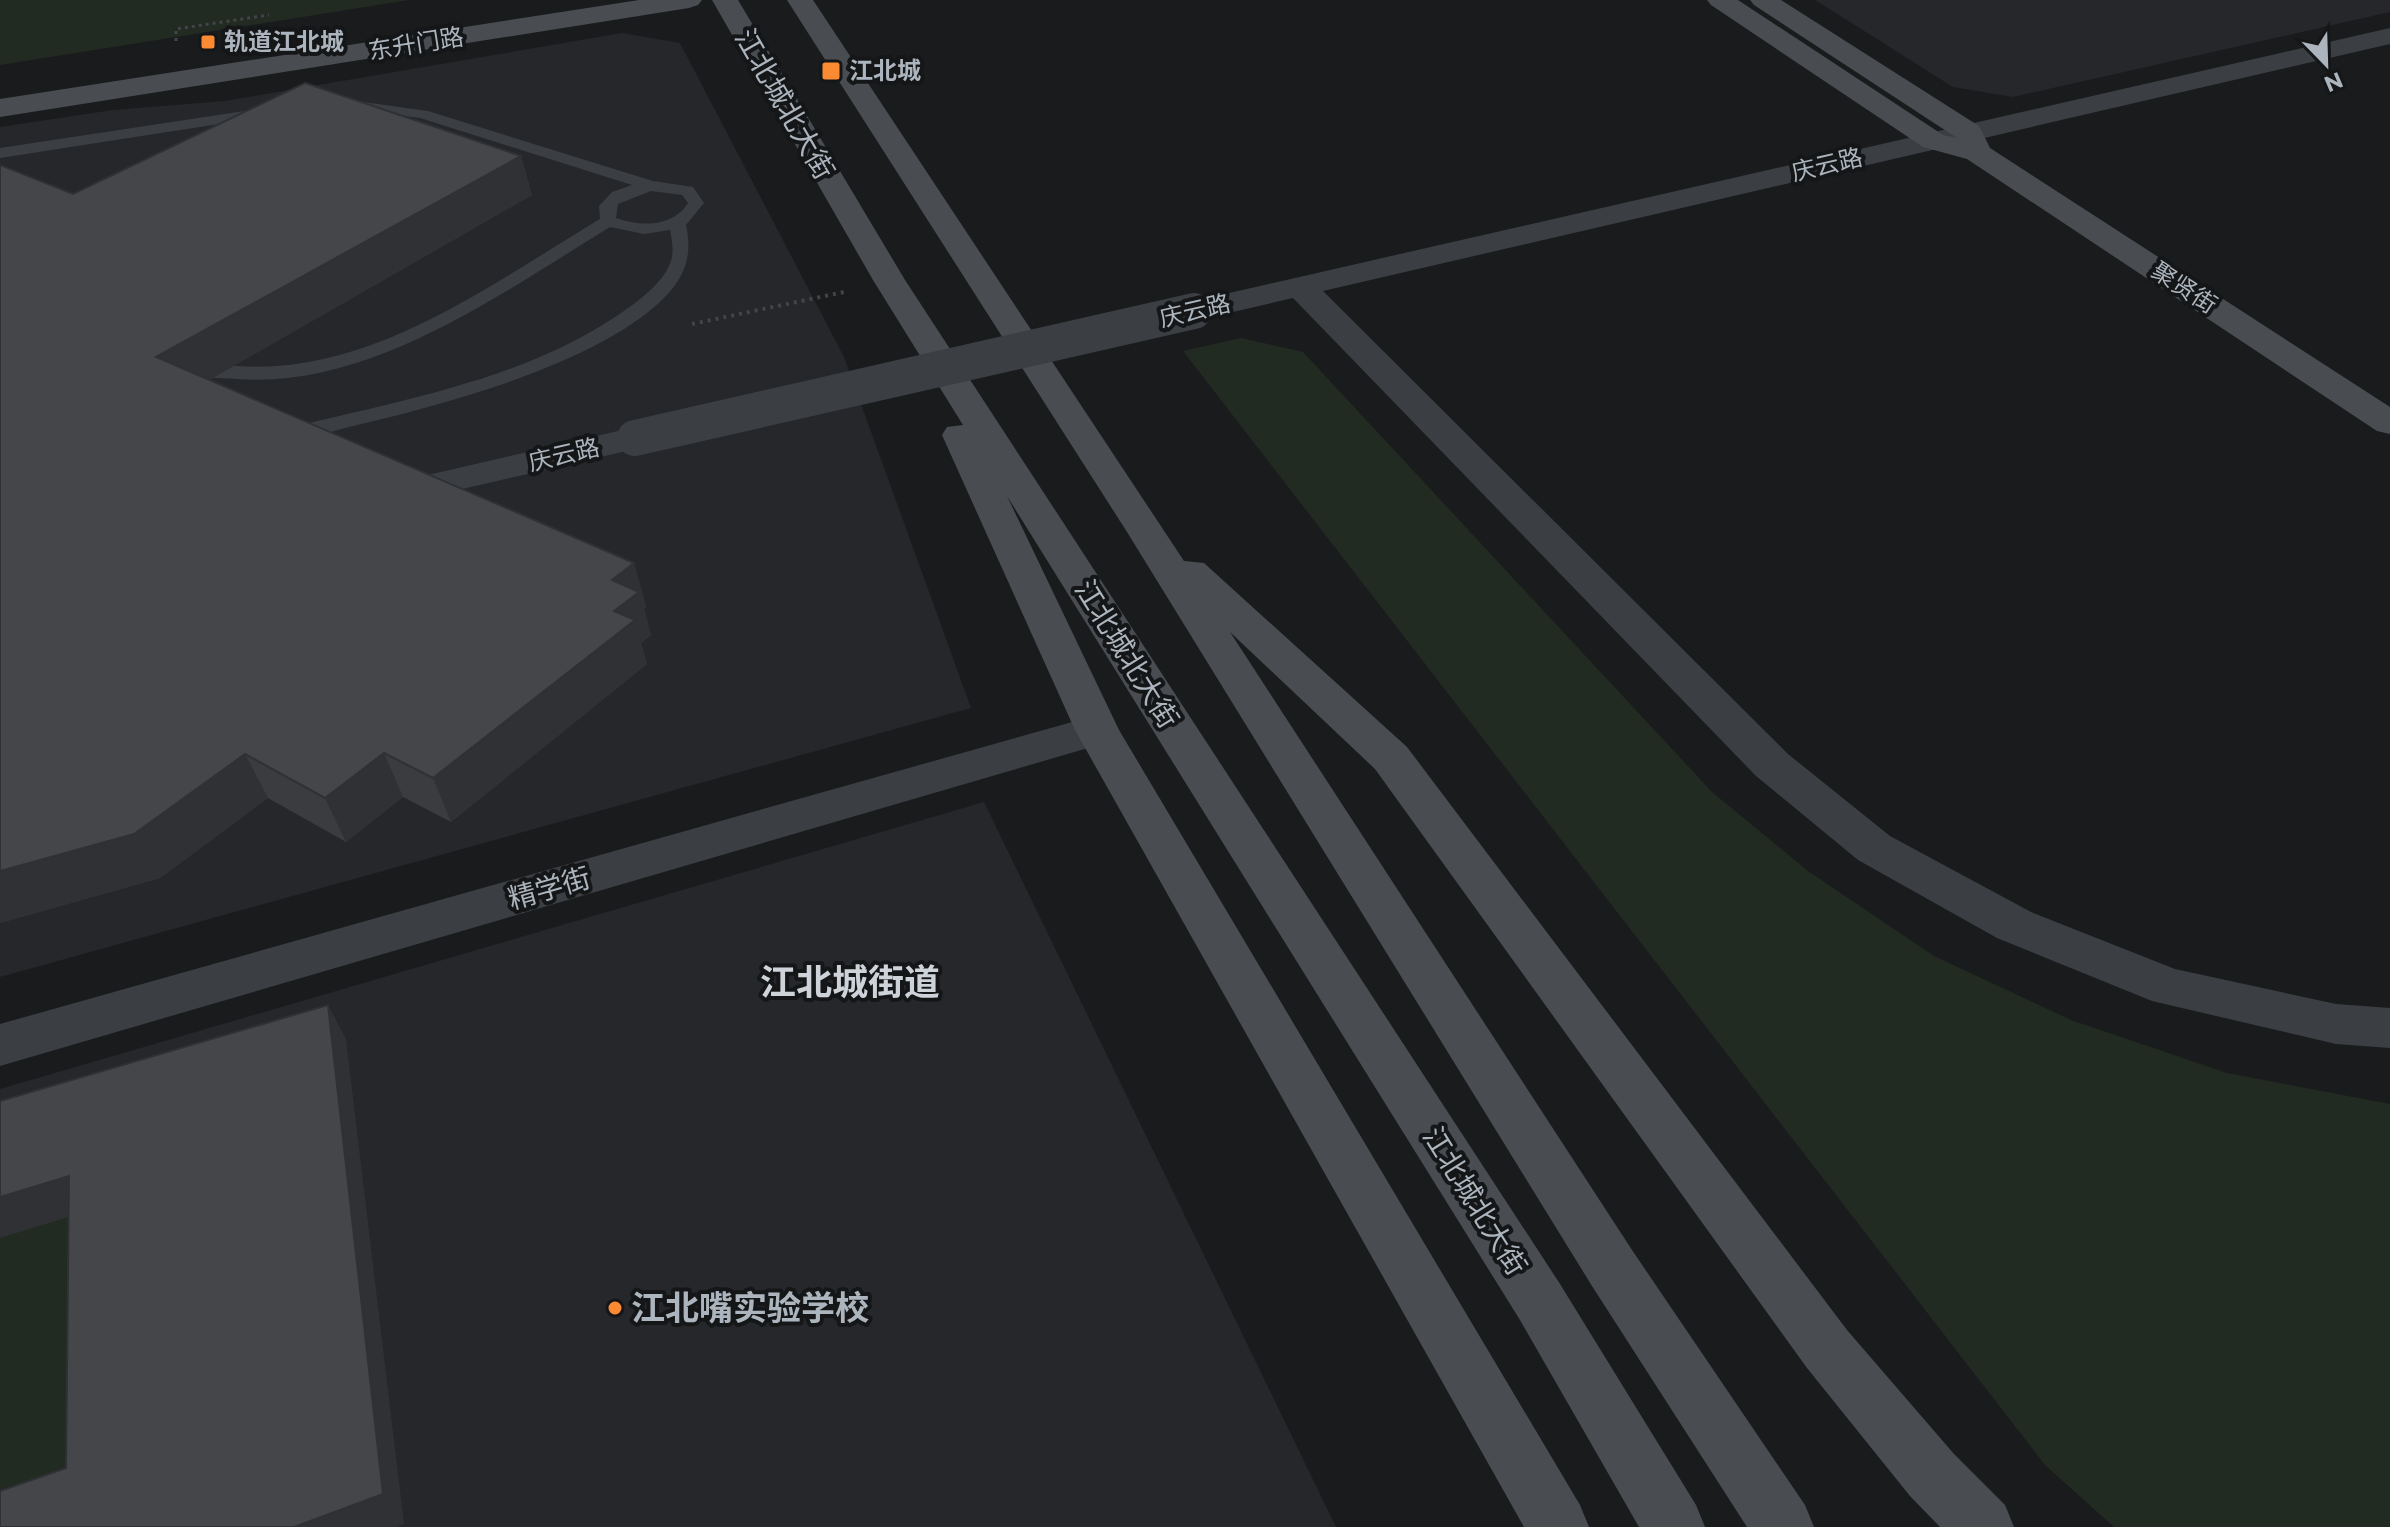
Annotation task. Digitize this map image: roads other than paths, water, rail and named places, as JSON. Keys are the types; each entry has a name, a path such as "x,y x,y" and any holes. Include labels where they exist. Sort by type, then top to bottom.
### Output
{"main road":[{"name":"东升门路","path":"0,89 570,0"},
{"name":"东升门路","path":"0,108 689,0"},
{"name":"江北城北大街","path":"725,0 889,280 1540,1302 1674,1527"},
{"path":"800,0 1146,532 1612,1268 1783,1527"},
{"path":"1720,0 1933,141"},
{"name":"聚贤街","path":"1763,0 2390,423"},
{"path":"889,280 1097,730 1558,1527"},
{"path":"1146,532 1391,758 1827,1349 1932,1475 1983,1527"}],"street":[{"name":"庆云路","path":"374,508 422,487 1933,141 1973,143 2390,36"},
{"path":"1300,287 1772,765 1874,848 2014,925 2169,987 2336,1024 2390,1028"},
{"name":"精学街","path":"0,1045 1097,730"}],"lane":[{"path":"327,107 355,105 422,114 651,186 676,187 693,196 696,203 677,222 647,229 632,229 609,221 605,214 606,207 613,199 623,193 651,186"},
{"path":"0,153 284,111"},
{"path":"170,356 209,371 257,375 313,367 381,349 427,330 609,221"},
{"path":"268,438 404,408 490,381 566,351 623,321 660,293 679,264 682,244 677,222"}],"place":[{"name":"轨道江北城","path":"208,42"},
{"name":"江北城","path":"831,71"},
{"name":"江北嘴实验学校","path":"615,1308"}],"district":[{"name":"江北城街道","path":"850,982"}]}
